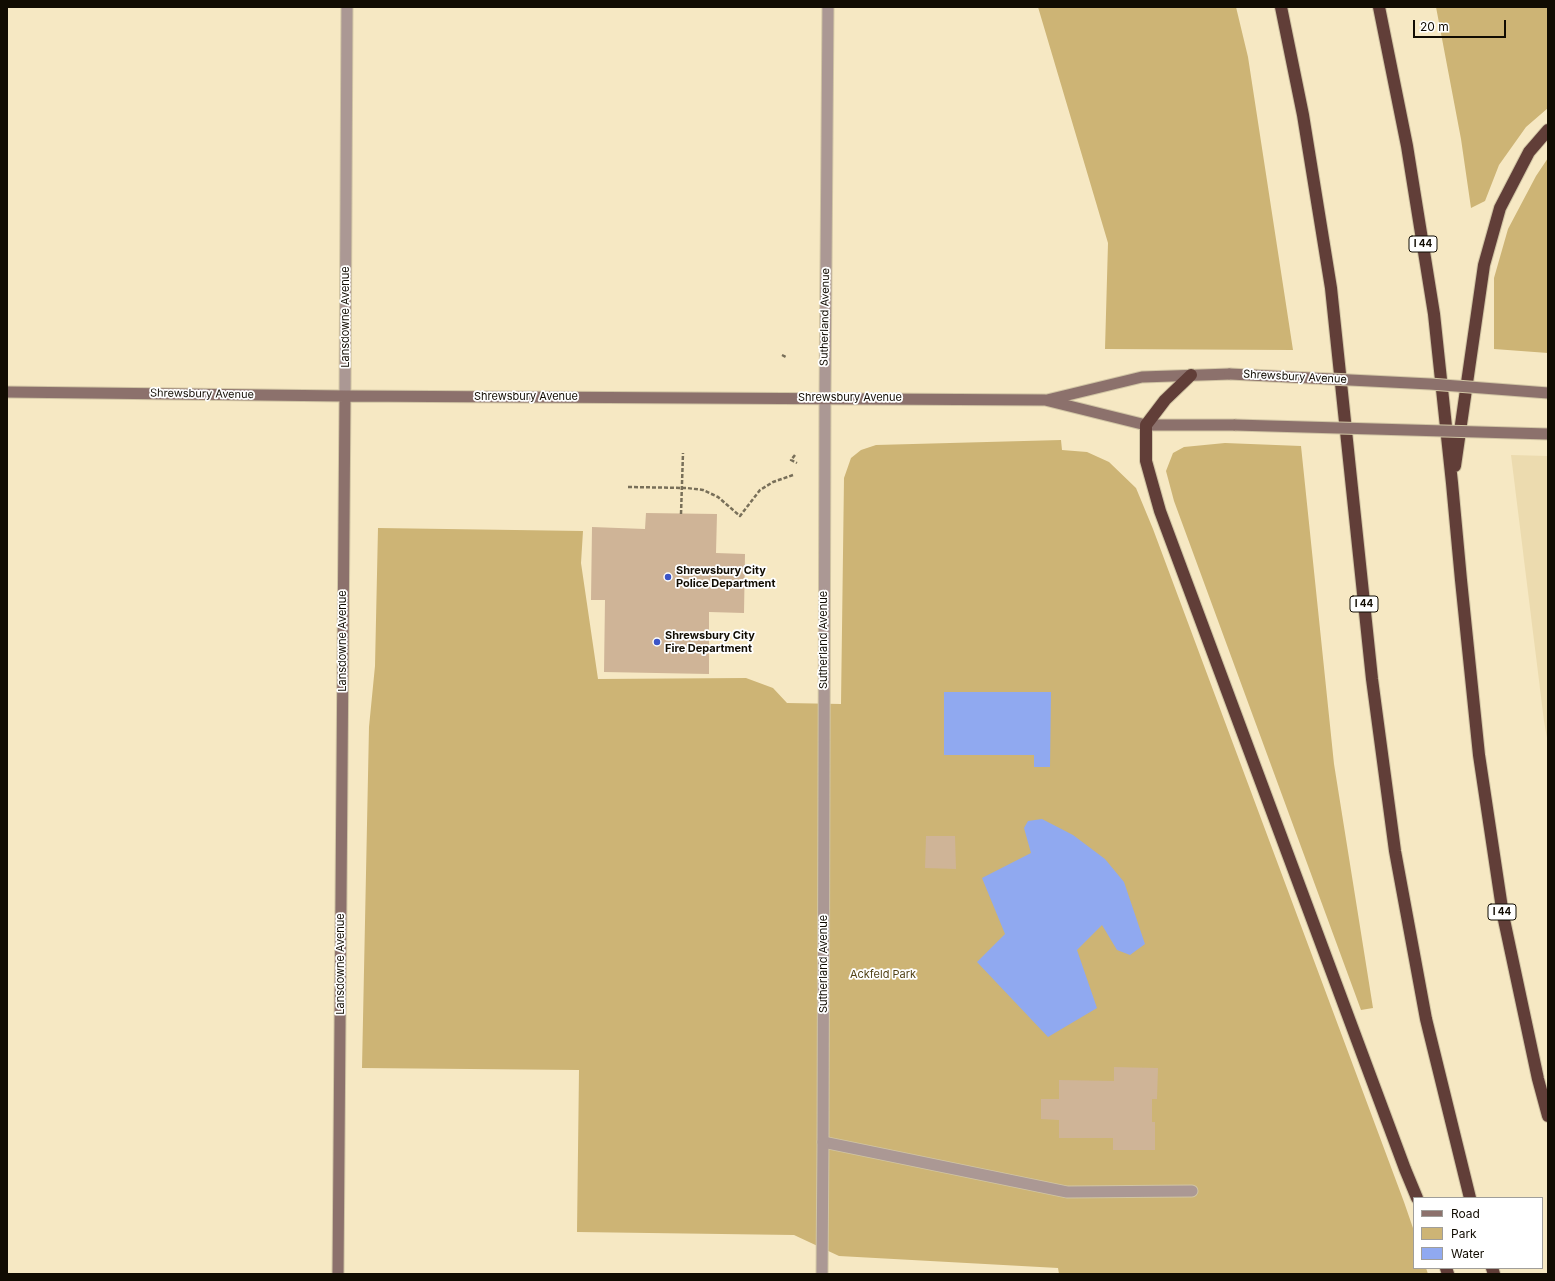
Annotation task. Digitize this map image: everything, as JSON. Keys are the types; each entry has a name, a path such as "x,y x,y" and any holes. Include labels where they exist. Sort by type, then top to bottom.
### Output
{"highway":[{"name":"I 44","path":"1281,7 1303,115 1331,288 1372,679 1395,851 1426,1019 1470,1197"},
{"name":"I 44","path":"1379,7 1407,146 1434,314 1479,756 1502,907 1538,1079 1548,1116"},
{"path":"1452,483 1484,265 1500,208 1529,152 1548,130"},
{"path":"1191,375 1165,400 1146,425 1146,461 1160,511 1402,1162 1417,1197"}],"main road":[{"name":"Shrewsbury Avenue","path":"1045,400 1142,377 1230,374 1430,384 1548,393"},
{"name":"Shrewsbury Avenue","path":"7,392 346,396 1045,400 1146,425 1236,425 1548,434"},
{"name":"Lansdowne Avenue","path":"338,1274 346,396"}],"street":[{"name":"Lansdowne Avenue","path":"346,396 347,7"},
{"name":"Sutherland Avenue","path":"822,1274 824,1142 824,398 828,7"},
{"path":"824,1142 1067,1192 1093,1193 1192,1191"}],"path":[{"path":"782,354 786,357"},
{"path":"681,514 683,454"},
{"path":"795,455 791,460 797,463"},
{"path":"628,487 703,490 718,497 740,516 760,490 773,482 793,475"}],"shaded area":[{"path":"1511,455 1548,456 1548,744 1544,721"}],"green space":[{"path":"1038,7 1236,7 1248,57 1293,350 1105,349 1108,243"},
{"path":"1436,7 1548,7 1548,108 1526,127 1499,165 1485,201 1471,208 1461,139"},
{"path":"1548,158 1548,353 1494,349 1494,278 1508,229 1536,176"},
{"name":"Ackfeld Park","path":"1061,440 1062,450 1087,452 1109,462 1136,488 1153,529 1404,1202 1413,1228 1413,1269 1426,1269 1428,1274 1059,1274 1058,1268 839,1256 794,1235 577,1232 579,1070 362,1068 369,727 375,666 378,528 583,531 581,563 598,679 746,678 773,688 787,703 841,704 844,478 851,458 861,450 876,445"},
{"path":"1225,443 1301,446 1334,764 1373,1008 1361,1010 1174,501 1166,471 1173,453 1184,447"}],"water":[{"path":"944,692 1051,692 1050,767 1034,767 1034,755 944,755"},
{"path":"1042,819 1073,835 1105,859 1124,882 1145,944 1130,955 1117,950 1102,925 1077,950 1097,1008 1048,1037 977,962 1005,934 982,878 1031,853 1024,828 1028,821"}],"building":[{"name":"Shrewsbury City Police Department","path":"646,513 717,514 716,553 745,554 744,613 709,612 709,674 604,672 605,600 591,600 592,527 645,529"},
{"path":"926,836 955,836 956,869 925,868"},
{"path":"1114,1067 1158,1068 1157,1099 1152,1099 1152,1122 1155,1122 1155,1150 1113,1150 1113,1138 1059,1138 1059,1120 1041,1119 1041,1099 1059,1099 1059,1080 1114,1081"}],"place":[{"name":"Shrewsbury City Police Department","path":"668,577"},
{"name":"Shrewsbury City Fire Department","path":"657,642"}]}
